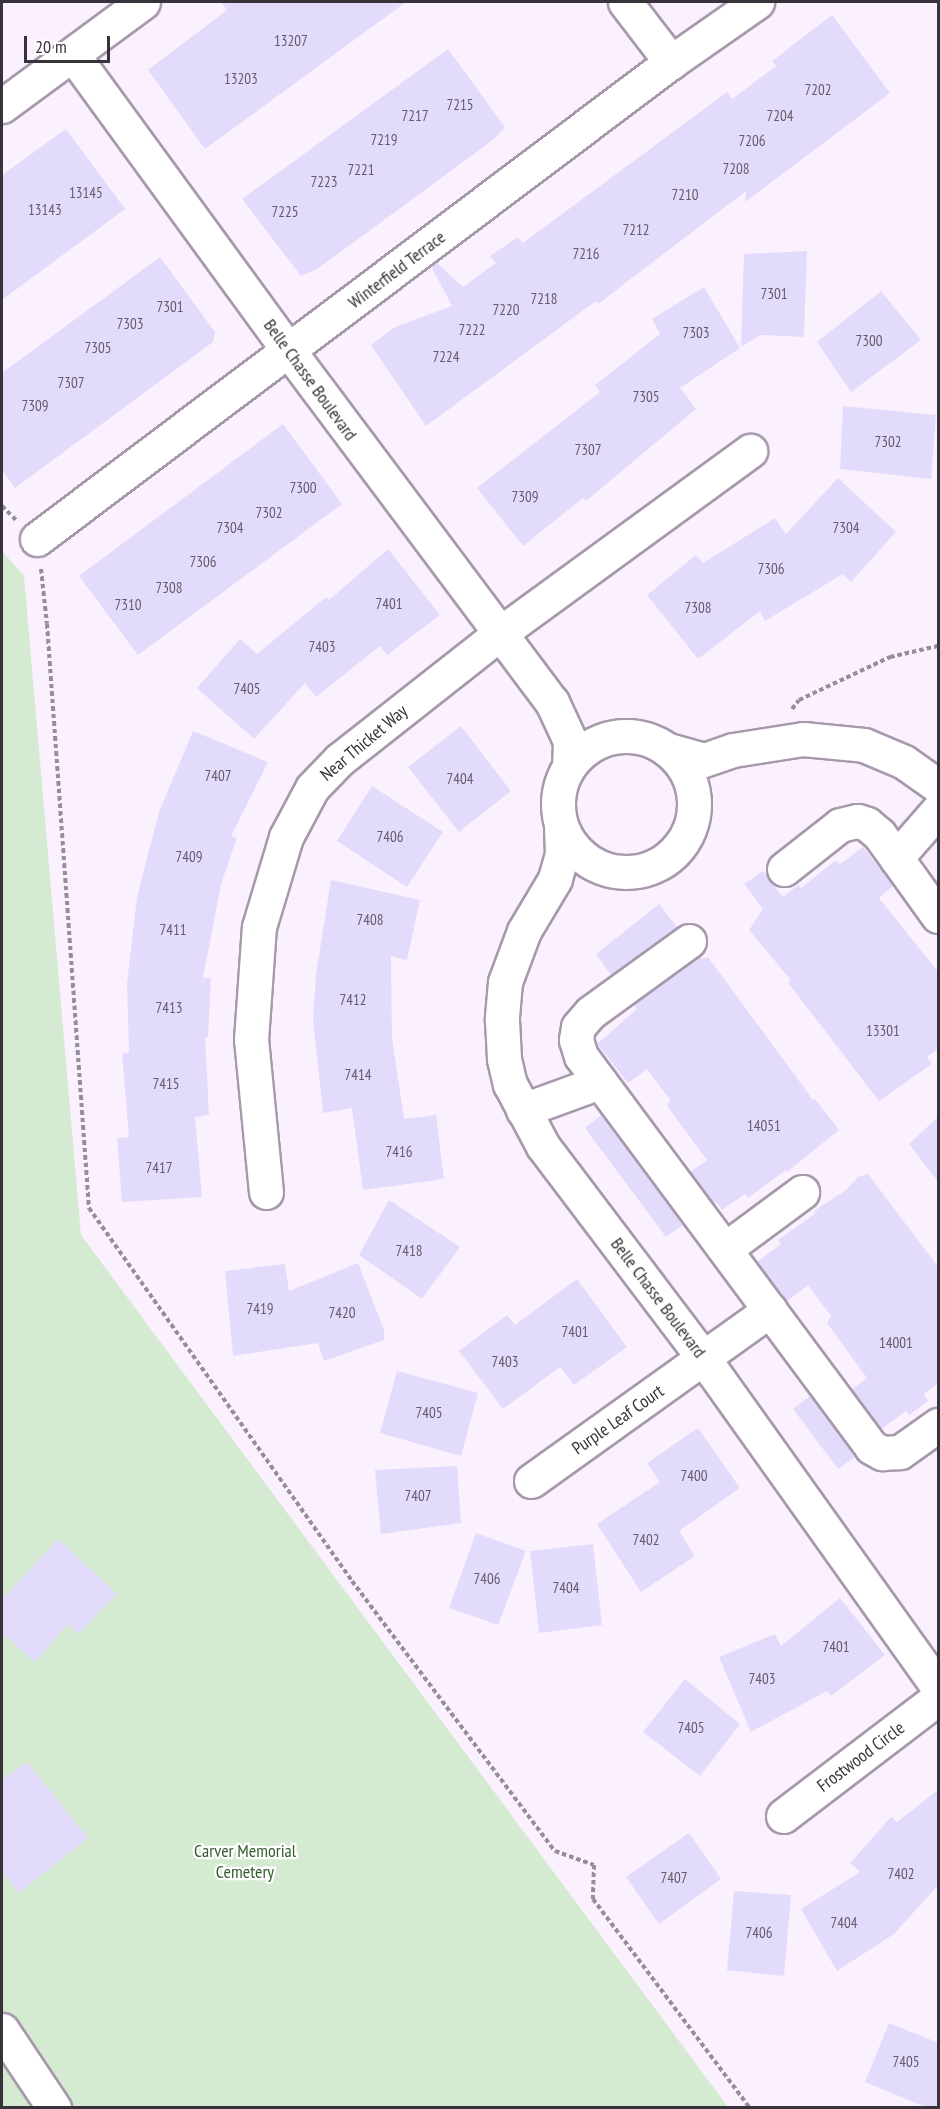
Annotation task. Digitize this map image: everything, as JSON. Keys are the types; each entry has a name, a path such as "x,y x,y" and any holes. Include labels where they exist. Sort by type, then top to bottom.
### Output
{"street":[{"path":"625,2 671,62"},
{"name":"Winterfield Terrace","path":"37,539 671,62 757,2"},
{"path":"6,96 72,55 134,4"},
{"name":"Belle Chasse Boulevard","path":"72,55 289,351 552,702 578,723 611,737"},
{"name":"Near Thicket Way","path":"266,1192 251,1040 259,927 286,837 312,788 339,760 499,634 750,451"},
{"name":"Belle Chasse Boulevard","path":"552,702 570,741 569,764"},
{"name":"Belle Chasse Boulevard","path":"599,868 572,847 561,826 557,812 560,784 569,764 584,748 611,737 640,736 669,750 704,760 720,757 734,750 803,739 864,745 904,762 939,786"},
{"name":"Belle Chasse Boulevard","path":"555,879 574,871 599,868 628,873 657,865 673,854 690,830 694,808 688,774 669,750"},
{"name":"Belle Chasse Boulevard","path":"693,799 702,779 720,757"},
{"path":"896,858 939,810"},
{"path":"784,868 840,825 858,821 867,824 879,834 939,916"},
{"name":"Belle Chasse Boulevard","path":"561,826 562,854 555,879 524,931 511,960 506,982 502,1020 504,1059 510,1084 543,1146 704,1359 939,1687"},
{"path":"689,941 590,1013 578,1027 576,1040 581,1056 871,1447 882,1453 900,1452 939,1425"},
{"path":"523,1110 600,1082"},
{"path":"725,1249 802,1192"},
{"name":"Purple Leaf Court","path":"531,1481 770,1310"},
{"name":"Frostwood Circle","path":"783,1816 939,1698"},
{"path":"2,2030 54,2108"}],"path":[{"path":"2,506 37,539 48,624 89,1208 352,1581 555,1851 594,1865 593,1899 750,2108"},
{"path":"765,744 799,700 890,657 939,646"}],"green space":[{"name":"Carver Memorial Cemetery","path":"2,551 24,576 81,1235 728,2107 2,2107"}],"building":[{"path":"221,2 406,2 205,149 148,70 227,10"},
{"path":"832,15 890,93 745,202 746,191 598,304 596,301 426,426 371,345 395,327 452,306 431,266 436,262 463,287 496,263 490,256 518,237 523,243 727,92 732,99 776,66 772,61"},
{"path":"448,49 505,127 494,139 406,204 317,269 301,276 242,199"},
{"path":"66,129 125,209 2,300 2,175"},
{"path":"807,251 804,337 760,335 741,347 744,254"},
{"path":"160,257 215,332 213,342 15,488 2,470 2,373"},
{"path":"704,287 740,348 680,388 696,409 586,501 583,498 523,546 477,488 600,392 595,385 660,334 652,319"},
{"path":"881,291 921,340 851,392 817,342"},
{"path":"843,406 936,415 931,479 840,469"},
{"path":"283,424 342,504 138,655 79,576"},
{"path":"838,478 896,532 851,582 843,574 765,621 760,611 698,659 647,595 696,555 703,563 775,518 786,534"},
{"path":"388,549 440,615 387,655 380,646 316,697 305,683 254,739 197,688 240,639 257,654 326,597 329,600"},
{"path":"461,726 511,791 459,832 408,767"},
{"path":"193,731 268,762 231,836 237,838 221,884 203,978 211,978 208,1037 205,1037 209,1115 195,1117 202,1197 122,1202 117,1138 129,1137 122,1054 129,1053 127,983 137,897 159,812"},
{"path":"372,786 443,832 407,887 337,841"},
{"path":"863,847 893,886 879,898 939,973 939,1048 927,1057 932,1064 879,1101 789,984 790,979 749,930 763,909 744,884 763,871 783,897 798,885 801,888 836,860 840,864"},
{"path":"331,880 420,900 407,960 391,956 392,1037 404,1119 436,1115 444,1179 363,1190 352,1108 323,1113 313,1020 316,974"},
{"path":"659,904 677,927 611,975 596,954"},
{"path":"700,956 702,959 708,957 813,1100 815,1099 839,1130 787,1172 786,1170 748,1198 745,1194 722,1210 716,1202 714,1204 690,1172 707,1160 667,1106 670,1100 647,1069 628,1083 597,1044 637,1009 634,1005"},
{"path":"601,1115 683,1225 666,1237 585,1128"},
{"path":"939,1116 939,1183 909,1144"},
{"path":"868,1174 939,1268 939,1383 924,1394 928,1401 909,1415 906,1411 881,1429 852,1389 867,1378 827,1323 831,1316 808,1285 786,1302 757,1262 781,1244 778,1240 816,1213 814,1211 846,1190 858,1177"},
{"path":"389,1200 460,1247 422,1299 359,1255"},
{"path":"358,1263 384,1330 384,1340 324,1361 318,1343 233,1356 225,1271 285,1264 289,1291"},
{"path":"577,1279 627,1347 574,1385 560,1367 503,1409 459,1351 507,1315 515,1325"},
{"path":"397,1371 478,1393 461,1456 380,1433"},
{"path":"810,1396 855,1457 838,1469 793,1409"},
{"path":"698,1428 740,1488 679,1531 695,1556 641,1592 597,1524 660,1482 647,1463"},
{"path":"457,1466 461,1523 381,1534 375,1470"},
{"path":"476,1533 526,1551 498,1625 449,1608"},
{"path":"58,1539 117,1594 78,1634 68,1624 35,1662 2,1633 2,1600"},
{"path":"593,1544 602,1625 539,1633 530,1551"},
{"path":"840,1598 885,1655 831,1696 827,1691 751,1732 719,1657 775,1634 781,1646"},
{"path":"685,1679 740,1724 700,1776 643,1732"},
{"path":"27,1762 88,1838 19,1893 2,1871 2,1780"},
{"path":"939,1789 939,1884 894,1934 837,1971 801,1909 860,1872 850,1863 891,1817 897,1822"},
{"path":"689,1833 721,1879 659,1924 626,1877"},
{"path":"734,1891 791,1895 784,1976 727,1970"},
{"path":"889,2023 939,2043 939,2108 928,2108 865,2082"}]}
